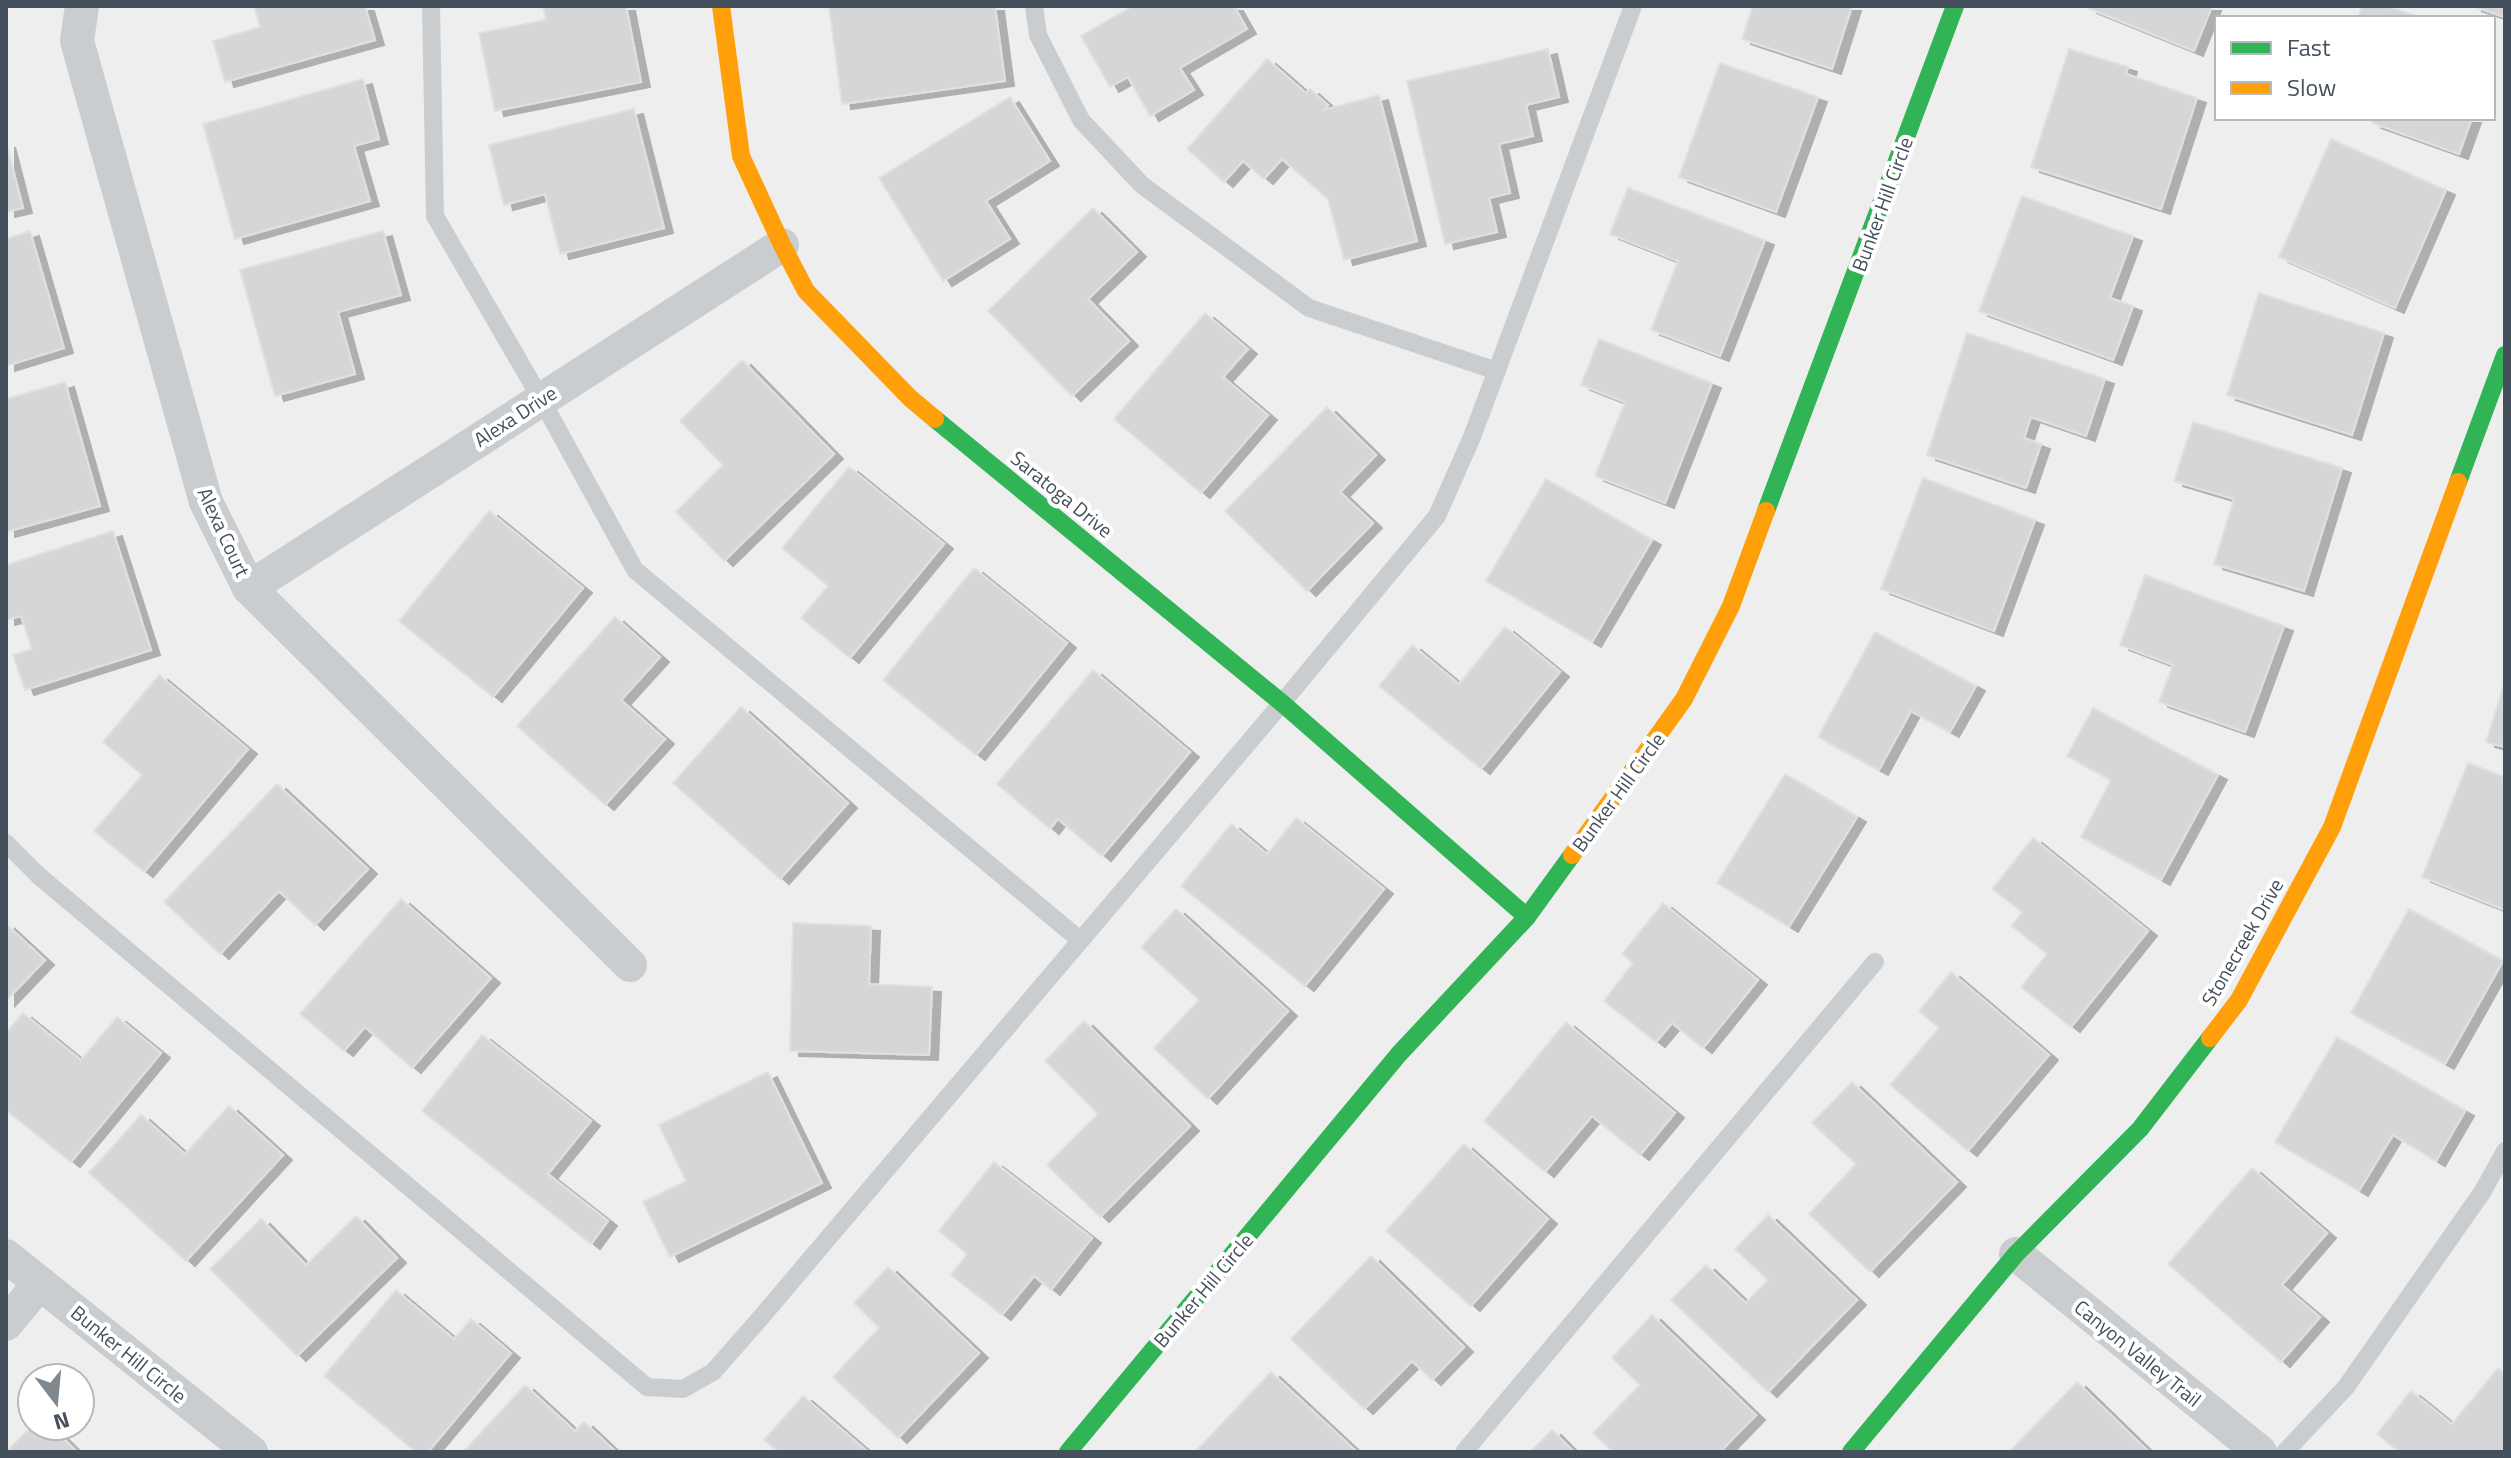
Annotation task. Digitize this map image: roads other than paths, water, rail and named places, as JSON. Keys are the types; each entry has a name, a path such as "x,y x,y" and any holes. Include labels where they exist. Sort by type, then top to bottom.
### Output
{"street":[{"name":"Alexa Court","path":"82,6 77,41 206,502 249,588 630,965"},
{"name":"Saratoga Drive","path":"721,6 741,156 806,291 910,398 1282,703 1527,917"},
{"name":"Bunker Hill Circle","path":"1068,1452 1399,1054 1527,917 1684,699 1731,606 1955,6"},
{"name":"Alexa Drive","path":"249,588 782,245"},
{"name":"Stonecreek Drive","path":"1851,1452 2016,1254 2140,1129 2239,1000 2332,827 2505,355"},
{"name":"Canyon Valley Trail","path":"2016,1254 2260,1452"},
{"name":"Bunker Hill Circle","path":"6,1256 251,1452"},
{"path":"6,1324 40,1283"}],"lane":[{"path":"431,6 435,216 635,570 1080,940"},
{"path":"1034,6 1038,35 1081,120 1142,185 1309,308 1497,371"},
{"path":"6,843 39,876 647,1387 683,1389 713,1372 1282,703 1437,516 1472,437 1633,6"},
{"path":"1464,1452 1875,962"},
{"path":"2285,1452 2346,1387 2483,1191 2505,1151"}]}
